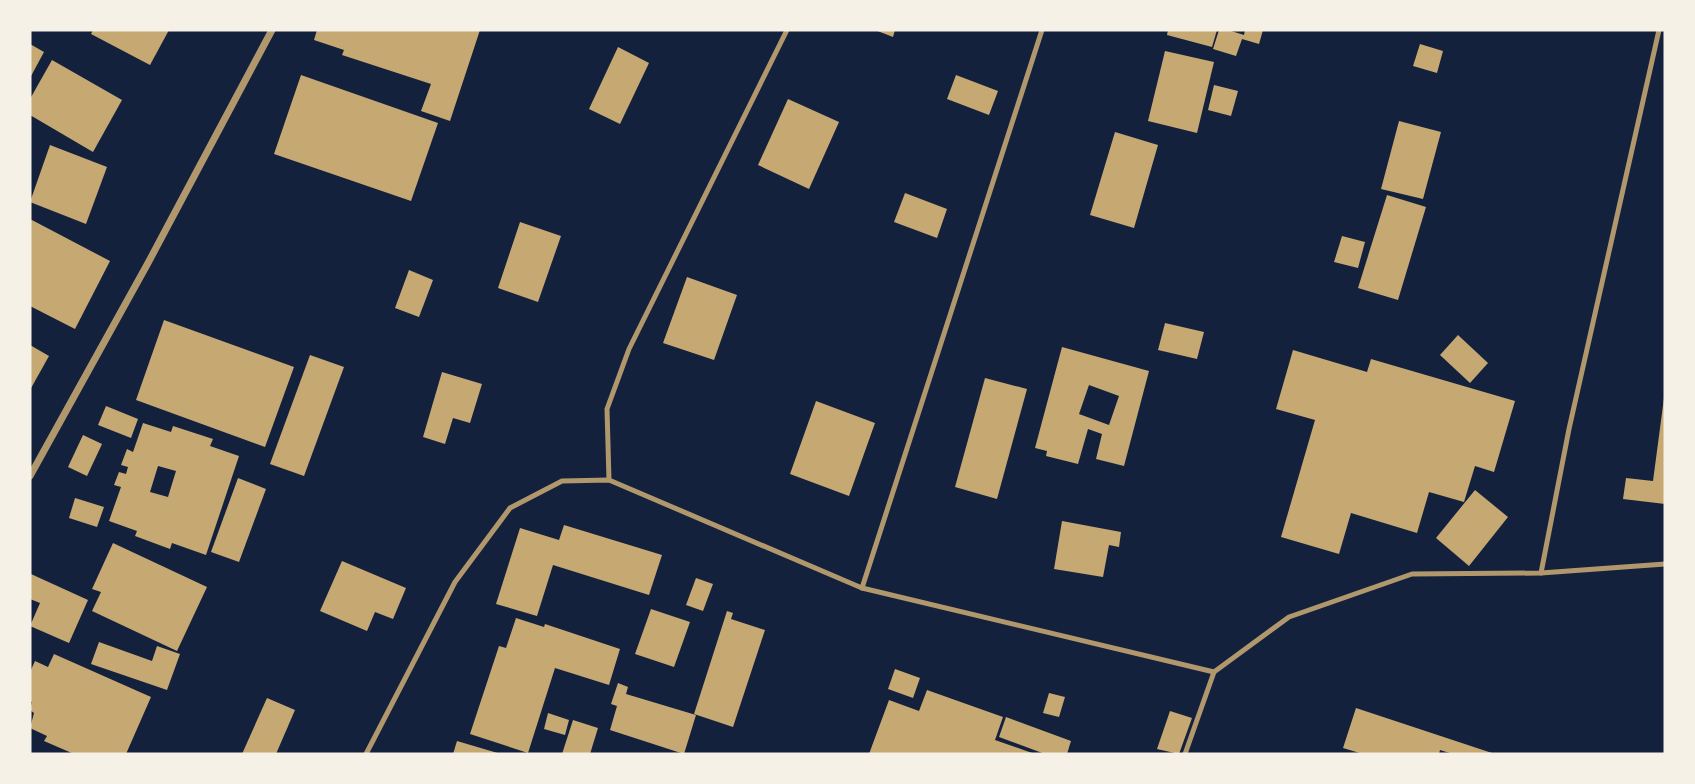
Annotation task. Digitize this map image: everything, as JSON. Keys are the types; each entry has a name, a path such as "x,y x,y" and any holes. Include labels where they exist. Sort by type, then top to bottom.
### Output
{"street":[{"path":"30,476 148,263 272,30"}],"lane":[{"path":"609,480 607,409 629,349 787,30"},
{"path":"862,588 1042,30"},
{"path":"1541,573 1569,429 1659,30"},
{"path":"366,754 455,582 510,508 562,481 609,480 862,588 1214,672"},
{"path":"1185,754 1214,672 1289,617 1412,574 1541,573 1665,565"}],"building":[{"path":"93,30 169,30 150,65 91,34"},
{"path":"317,30 480,30 450,121 421,111 431,84 342,55 344,50 314,40"},
{"path":"875,30 895,30 893,37"},
{"path":"1168,30 1217,30 1212,47 1167,35"},
{"path":"1219,30 1244,35 1245,30 1263,30 1259,44 1242,39 1236,56 1213,49"},
{"path":"30,44 44,52 30,78"},
{"path":"1420,44 1443,51 1437,73 1413,66"},
{"path":"618,47 649,63 620,124 589,109"},
{"path":"1165,51 1214,62 1197,133 1148,121"},
{"path":"52,60 122,100 93,152 30,115 30,99"},
{"path":"301,75 438,123 411,201 274,154"},
{"path":"956,75 998,91 989,115 947,99"},
{"path":"1214,85 1238,91 1231,116 1208,110"},
{"path":"788,99 839,122 809,189 758,165"},
{"path":"1399,121 1441,132 1423,199 1381,189"},
{"path":"1115,132 1158,145 1134,228 1090,215"},
{"path":"50,145 107,167 86,224 30,202"},
{"path":"905,193 947,209 937,238 894,222"},
{"path":"1387,195 1426,207 1398,300 1358,288"},
{"path":"30,219 110,261 75,329 30,306"},
{"path":"520,222 561,236 538,302 498,288"},
{"path":"1342,236 1365,242 1358,268 1334,262"},
{"path":"409,270 433,280 419,317 395,308"},
{"path":"687,277 737,295 714,360 663,343"},
{"path":"164,320 294,367 265,447 136,400"},
{"path":"1165,323 1204,332 1197,359 1158,350"},
{"path":"1458,335 1488,363 1470,383 1440,355"},
{"path":"30,345 49,356 30,390"},
{"path":"1062,347 1149,371 1124,466 1096,459 1102,434 1088,429 1078,464 1046,456 1047,451 1035,448","holes":["1089,385 1119,396 1109,425 1079,414"]},
{"path":"1293,350 1367,372 1371,359 1515,401 1494,472 1475,466 1464,502 1429,492 1417,533 1351,513 1339,554 1281,537 1315,420 1276,409"},
{"path":"310,355 344,367 304,476 270,464"},
{"path":"442,372 482,384 470,423 453,418 445,444 423,437"},
{"path":"985,378 1027,389 997,499 955,487"},
{"path":"1664,398 1665,504 1623,499 1626,478 1653,481"},
{"path":"816,401 875,423 849,496 790,474"},
{"path":"106,406 138,419 131,438 98,425"},
{"path":"143,423 171,432 173,426 213,439 210,446 239,456 206,555 172,543 170,549 135,536 137,531 109,521 121,487 114,485 119,472 126,474 128,467 121,465 127,449 133,452","holes":["158,466 176,471 168,497 150,492"]},
{"path":"83,435 102,444 87,476 68,467"},
{"path":"238,478 266,489 239,562 211,552"},
{"path":"1475,490 1508,517 1469,566 1436,538"},
{"path":"75,498 104,507 97,527 69,518"},
{"path":"1062,521 1121,532 1119,547 1109,545 1103,577 1054,569"},
{"path":"564,525 662,555 649,595 553,565 537,616 496,604 520,528 559,540"},
{"path":"113,543 207,587 177,651 92,611 101,592 92,589"},
{"path":"342,561 406,588 393,619 375,612 367,631 320,611"},
{"path":"31,574 88,600 69,643 30,626 40,603 30,599"},
{"path":"696,578 713,584 703,611 686,605"},
{"path":"651,609 690,622 674,667 635,654"},
{"path":"727,611 733,613 731,619 765,630 733,727 694,714"},
{"path":"516,618 544,627 545,624 620,649 609,685 555,668 528,753 470,734 499,646 506,648"},
{"path":"99,642 152,661 157,646 180,654 167,690 91,664"},
{"path":"54,654 151,697 126,754 74,754 44,741 47,736 30,728 34,713 30,710 30,672 35,661 48,667"},
{"path":"895,669 920,678 913,698 888,689"},
{"path":"618,683 628,687 626,694 696,715 684,754 610,730 617,706 611,704"},
{"path":"927,690 1003,717 995,740 1035,754 869,754 889,700 919,711"},
{"path":"1049,693 1065,697 1059,717 1043,713"},
{"path":"267,698 295,710 276,754 242,754"},
{"path":"1356,708 1495,754 1453,754 1440,750 1439,754 1363,754 1343,748"},
{"path":"1170,711 1192,718 1179,754 1157,749"},
{"path":"548,713 569,720 565,735 544,729"},
{"path":"1006,717 1071,741 1067,754 1045,754 999,737"},
{"path":"573,720 598,728 590,754 562,754"},
{"path":"457,741 501,754 453,754"}]}
